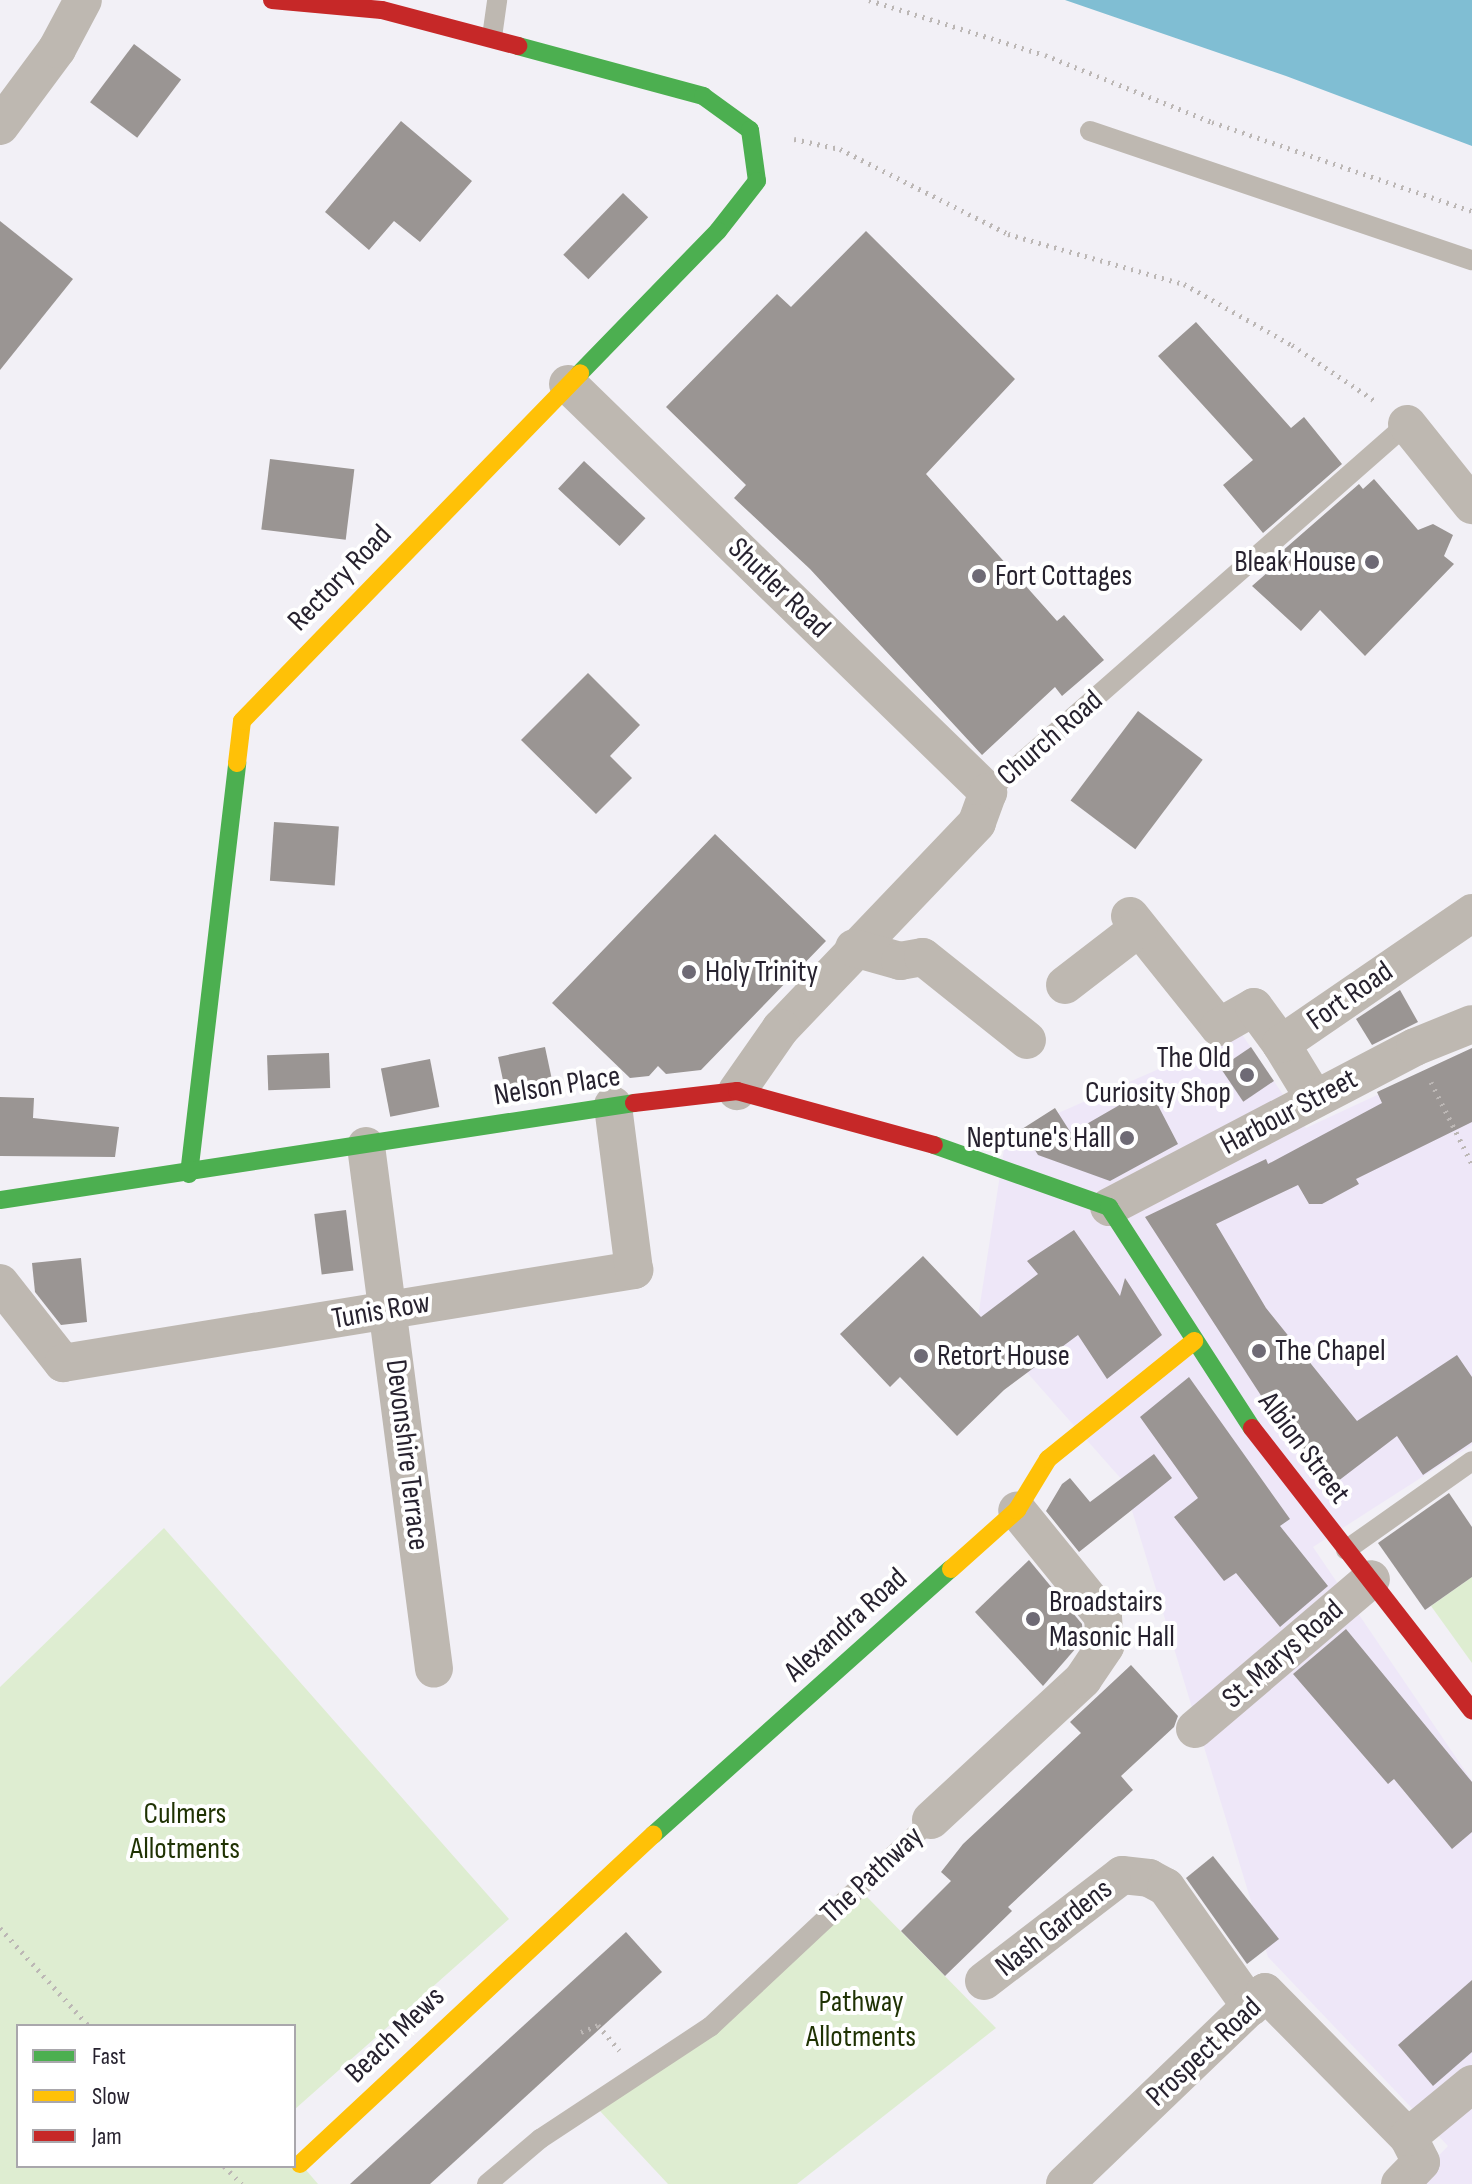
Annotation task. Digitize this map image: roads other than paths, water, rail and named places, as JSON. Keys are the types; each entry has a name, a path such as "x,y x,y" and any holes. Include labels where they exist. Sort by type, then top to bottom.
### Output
{"street":[{"path":"0,126 57,49 83,0"},
{"path":"272,0 382,10 492,37"},
{"name":"Rectory Road","path":"189,1174 242,721 718,231 757,181 750,130 703,96 492,37"},
{"name":"Shutler Road","path":"568,384 988,792"},
{"path":"1407,424 1472,505"},
{"name":"Church Road","path":"737,1091 781,1028 854,948 977,823 988,792"},
{"name":"Fort Road","path":"1314,1098 1281,1044 1472,913"},
{"path":"1065,985 1134,922 1219,1027 1254,1007 1281,1044"},
{"path":"854,948 900,961 923,957 1027,1040"},
{"name":"Harbour Street","path":"1109,1207 1415,1047 1472,1024"},
{"name":"Nelson Place","path":"0,1200 189,1174 613,1105 737,1091 943,1147 1109,1207"},
{"name":"Tunis Row","path":"0,1283 63,1363 634,1270 613,1105"},
{"name":"Devonshire Terrace","path":"366,1146 434,1669"},
{"name":"Albion Street","path":"1109,1207 1262,1443 1472,1711"},
{"name":"Alexandra Road","path":"528,1946 1017,1510 1048,1459 1194,1341"},
{"name":"The Pathway","path":"931,1820 1083,1679 1105,1646 1103,1616 1017,1510"},
{"name":"St. Marys Road","path":"1195,1729 1371,1579"},
{"name":"Nash Gardens","path":"984,1981 1122,1875 1149,1878 1166,1887 1251,2007"},
{"name":"Beach Mews","path":"300,2164 528,1946"},
{"name":"Prospect Road","path":"1065,2184 1265,1992 1408,2137"},
{"path":"1400,2184 1421,2162 1408,2137 1472,2084"}],"lane":[{"path":"492,37 497,0"},
{"path":"1090,131 1472,260"},
{"name":"Church Road","path":"988,792 1407,424"},
{"path":"1346,1550 1472,1461"},
{"name":"The Pathway","path":"487,2184 540,2139 710,2027 931,1820"}],"water":[{"path":"1065,0 1472,0 1472,146 1286,76"}],"place":[{"name":"Bleak House","path":"1372,562"},
{"name":"Fort Cottages","path":"979,576"},
{"name":"Holy Trinity","path":"689,972"},
{"name":"The Old Curiosity Shop","path":"1247,1075"},
{"name":"Neptune's Hall","path":"1127,1138"},
{"name":"The Chapel","path":"1259,1351"},
{"name":"Retort House","path":"921,1356"},
{"name":"Broadstairs Masonic Hall","path":"1033,1619"}],"park label":[{"name":"Culmers Allotments","path":"185,1831"},
{"name":"Pathway Allotments","path":"861,2019"}]}
